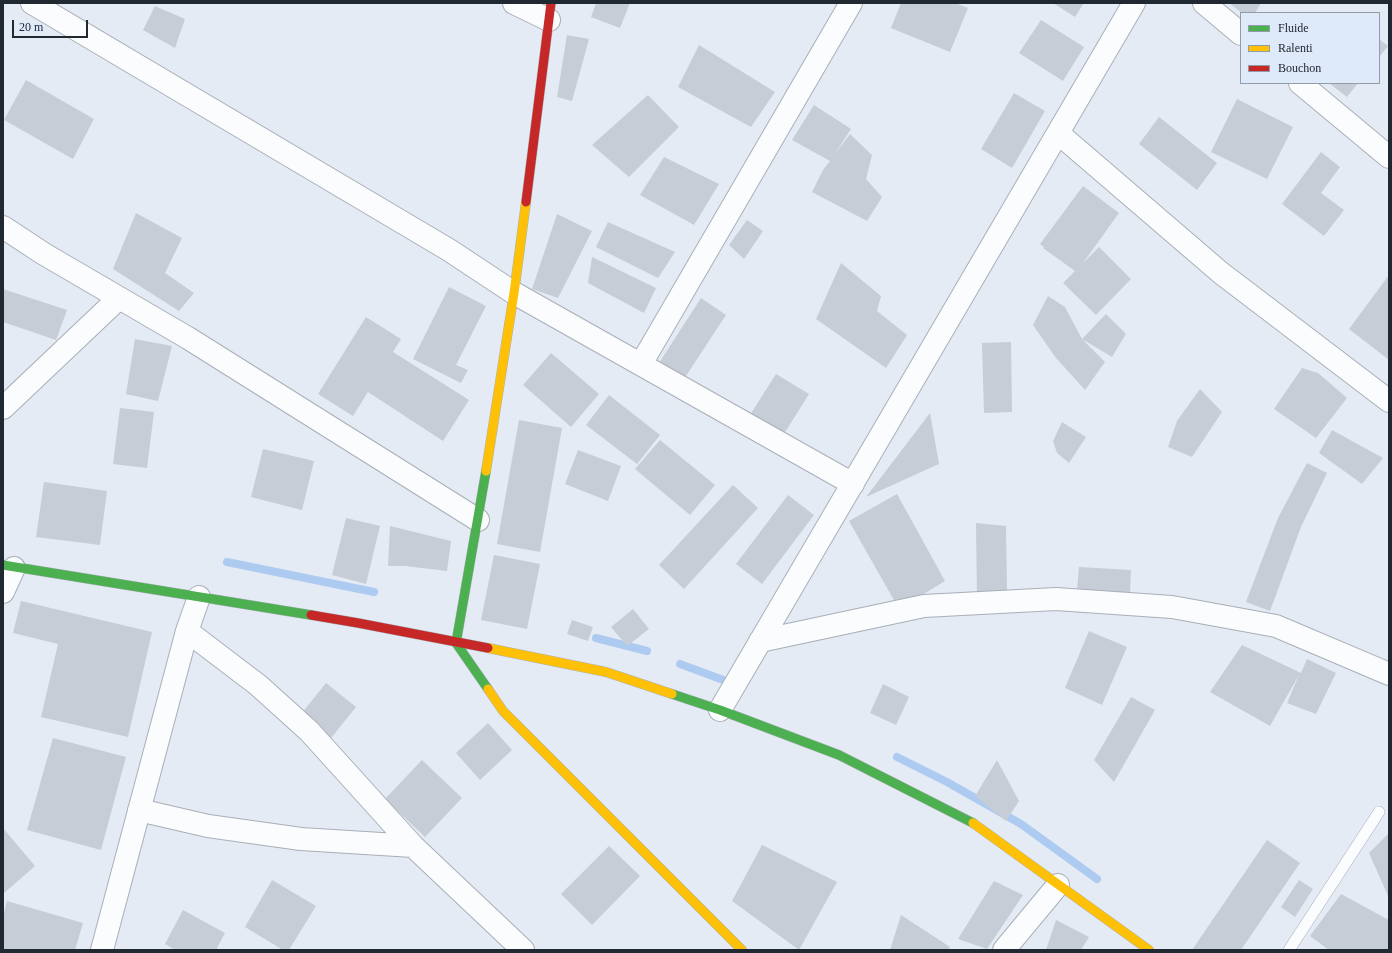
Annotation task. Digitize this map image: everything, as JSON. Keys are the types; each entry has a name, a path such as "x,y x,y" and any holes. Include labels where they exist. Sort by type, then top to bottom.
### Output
{"street":[{"path":"32,3 449,250 514,293 853,484"},
{"path":"514,3 550,12 514,293 478,520 456,643 503,711 742,950"},
{"path":"641,364 851,3"},
{"path":"720,710 1134,3"},
{"path":"1204,3 1240,33"},
{"path":"1301,84 1389,157"},
{"path":"1058,133 1221,273 1389,400"},
{"path":"3,226 44,254 188,338 478,520"},
{"path":"3,408 119,298"},
{"path":"3,592 8,566 358,623 606,672 720,710 840,755 977,825 1149,950"},
{"path":"102,950 187,632 199,597"},
{"path":"760,641 924,606 1056,599 1172,607 1276,626 1389,674"},
{"path":"187,632 258,685 309,731 413,846 523,950"},
{"path":"139,810 208,826 301,839 413,846"},
{"path":"1004,950 1058,885"}],"lane":[{"path":"1289,950 1379,812"}],"building":[{"path":"596,3 630,3 620,28 591,17"},
{"path":"901,3 955,3 968,8 950,52 891,28"},
{"path":"1053,3 1084,3 1075,17"},
{"path":"1229,3 1261,3 1256,12 1241,12"},
{"path":"155,6 185,19 175,48 143,30"},
{"path":"1041,20 1084,47 1063,81 1019,53"},
{"path":"567,35 589,39 572,101 557,97"},
{"path":"1380,40 1388,46 1380,56"},
{"path":"699,45 775,92 751,127 678,87"},
{"path":"26,80 94,119 73,159 4,120"},
{"path":"1330,84 1357,84 1347,97"},
{"path":"1014,93 1045,111 1012,168 981,149"},
{"path":"648,95 679,127 629,177 592,145"},
{"path":"1237,99 1293,127 1267,179 1211,152"},
{"path":"814,105 851,129 834,155 850,134 872,155 866,179 882,197 867,221 812,192 823,170 830,161 792,140"},
{"path":"1159,117 1217,163 1197,190 1139,144"},
{"path":"1321,152 1340,167 1321,193 1344,210 1324,236 1282,204"},
{"path":"664,157 719,184 694,225 640,195"},
{"path":"1083,186 1119,213 1083,263 1099,247 1131,279 1096,315 1063,283 1075,271 1043,248 1044,247 1040,244"},
{"path":"136,213 182,238 165,273 194,293 179,311 113,269"},
{"path":"557,214 592,231 558,298 532,289"},
{"path":"747,220 763,231 744,259 729,245"},
{"path":"608,222 675,252 658,278 596,247"},
{"path":"592,257 656,288 644,313 588,283"},
{"path":"841,263 881,296 877,311 907,335 886,368 816,319"},
{"path":"1389,275 1389,360 1349,329"},
{"path":"449,287 486,306 456,365 468,370 461,383 413,359"},
{"path":"3,289 67,310 56,340 3,322"},
{"path":"1048,296 1065,307 1082,339 1105,362 1085,390 1056,358 1033,325"},
{"path":"701,298 726,315 684,379 659,363"},
{"path":"1106,314 1126,334 1112,357 1082,339"},
{"path":"366,317 401,339 393,352 469,400 443,441 368,392 353,416 318,394"},
{"path":"135,339 172,346 158,401 126,394"},
{"path":"1011,342 1012,412 984,413 982,343"},
{"path":"551,353 599,394 571,427 523,385"},
{"path":"1302,368 1318,373 1347,398 1316,438 1274,409"},
{"path":"776,374 809,394 782,437 748,418"},
{"path":"1200,389 1222,412 1192,457 1168,447 1177,421"},
{"path":"609,395 660,435 637,464 586,425"},
{"path":"120,408 154,412 147,468 113,464"},
{"path":"930,413 939,464 866,497"},
{"path":"519,420 562,428 540,552 497,544"},
{"path":"1062,422 1086,437 1069,463 1057,453 1053,441"},
{"path":"1332,430 1383,458 1362,484 1319,453"},
{"path":"660,440 715,485 690,515 635,469"},
{"path":"263,449 314,461 302,510 251,497"},
{"path":"578,450 621,466 608,501 565,484"},
{"path":"1307,463 1327,473 1301,527 1270,611 1246,602 1278,518"},
{"path":"44,482 107,491 100,545 36,537"},
{"path":"733,485 758,508 684,589 659,565"},
{"path":"897,494 945,581 899,609 849,521"},
{"path":"788,495 814,515 762,584 736,564"},
{"path":"346,518 380,526 366,584 332,575"},
{"path":"976,523 1006,526 1007,591 977,600"},
{"path":"390,526 451,541 447,571 405,566 388,566"},
{"path":"494,555 540,564 527,629 481,620"},
{"path":"1079,567 1131,570 1130,595 1077,591"},
{"path":"21,601 152,632 128,737 41,717 58,644 13,633"},
{"path":"633,609 649,629 627,646 611,627"},
{"path":"572,620 593,627 588,641 567,634"},
{"path":"1089,631 1127,647 1102,705 1065,688"},
{"path":"1242,645 1301,673 1307,659 1336,673 1316,714 1287,703 1299,675 1270,726 1210,692"},
{"path":"326,683 356,707 331,738 301,714"},
{"path":"883,684 909,697 896,725 870,713"},
{"path":"1131,697 1155,710 1114,782 1094,760"},
{"path":"488,723 512,750 480,780 456,753"},
{"path":"53,738 126,757 101,850 27,830"},
{"path":"422,760 462,798 425,837 385,799"},
{"path":"997,760 1019,801 1006,821 975,796"},
{"path":"3,828 35,866 3,894"},
{"path":"1389,833 1389,898 1369,853"},
{"path":"1267,840 1300,863 1241,950 1192,950"},
{"path":"762,845 837,882 799,950 732,901"},
{"path":"609,846 640,876 592,925 561,894"},
{"path":"272,880 316,906 289,950 283,950 245,927"},
{"path":"1299,880 1313,889 1295,917 1281,907"},
{"path":"994,881 1023,895 987,949 958,939"},
{"path":"1341,894 1389,920 1389,950 1329,950 1310,936"},
{"path":"7,901 83,923 75,950 3,950 3,917"},
{"path":"183,910 225,933 216,950 175,950 165,944"},
{"path":"901,915 950,947 948,950 890,950"},
{"path":"1056,920 1089,937 1081,950 1046,950"}],"waterway":[{"path":"227,562 374,592"},
{"path":"596,638 647,651"},
{"path":"680,664 726,681"},
{"path":"897,757 947,782 1021,824 1097,879"}],"traffic: fast":[{"path":"486,471 456,643 488,689"},
{"path":"3,565 311,615"},
{"path":"672,694 720,710 839,755 973,823"}],"traffic: slow":[{"path":"486,471 514,293 526,202"},
{"path":"488,648 606,672 672,694"},
{"path":"488,689 503,711 742,950"},
{"path":"973,823 1149,950"}],"traffic: jam":[{"path":"526,202 551,3"},
{"path":"311,615 488,648"}]}
